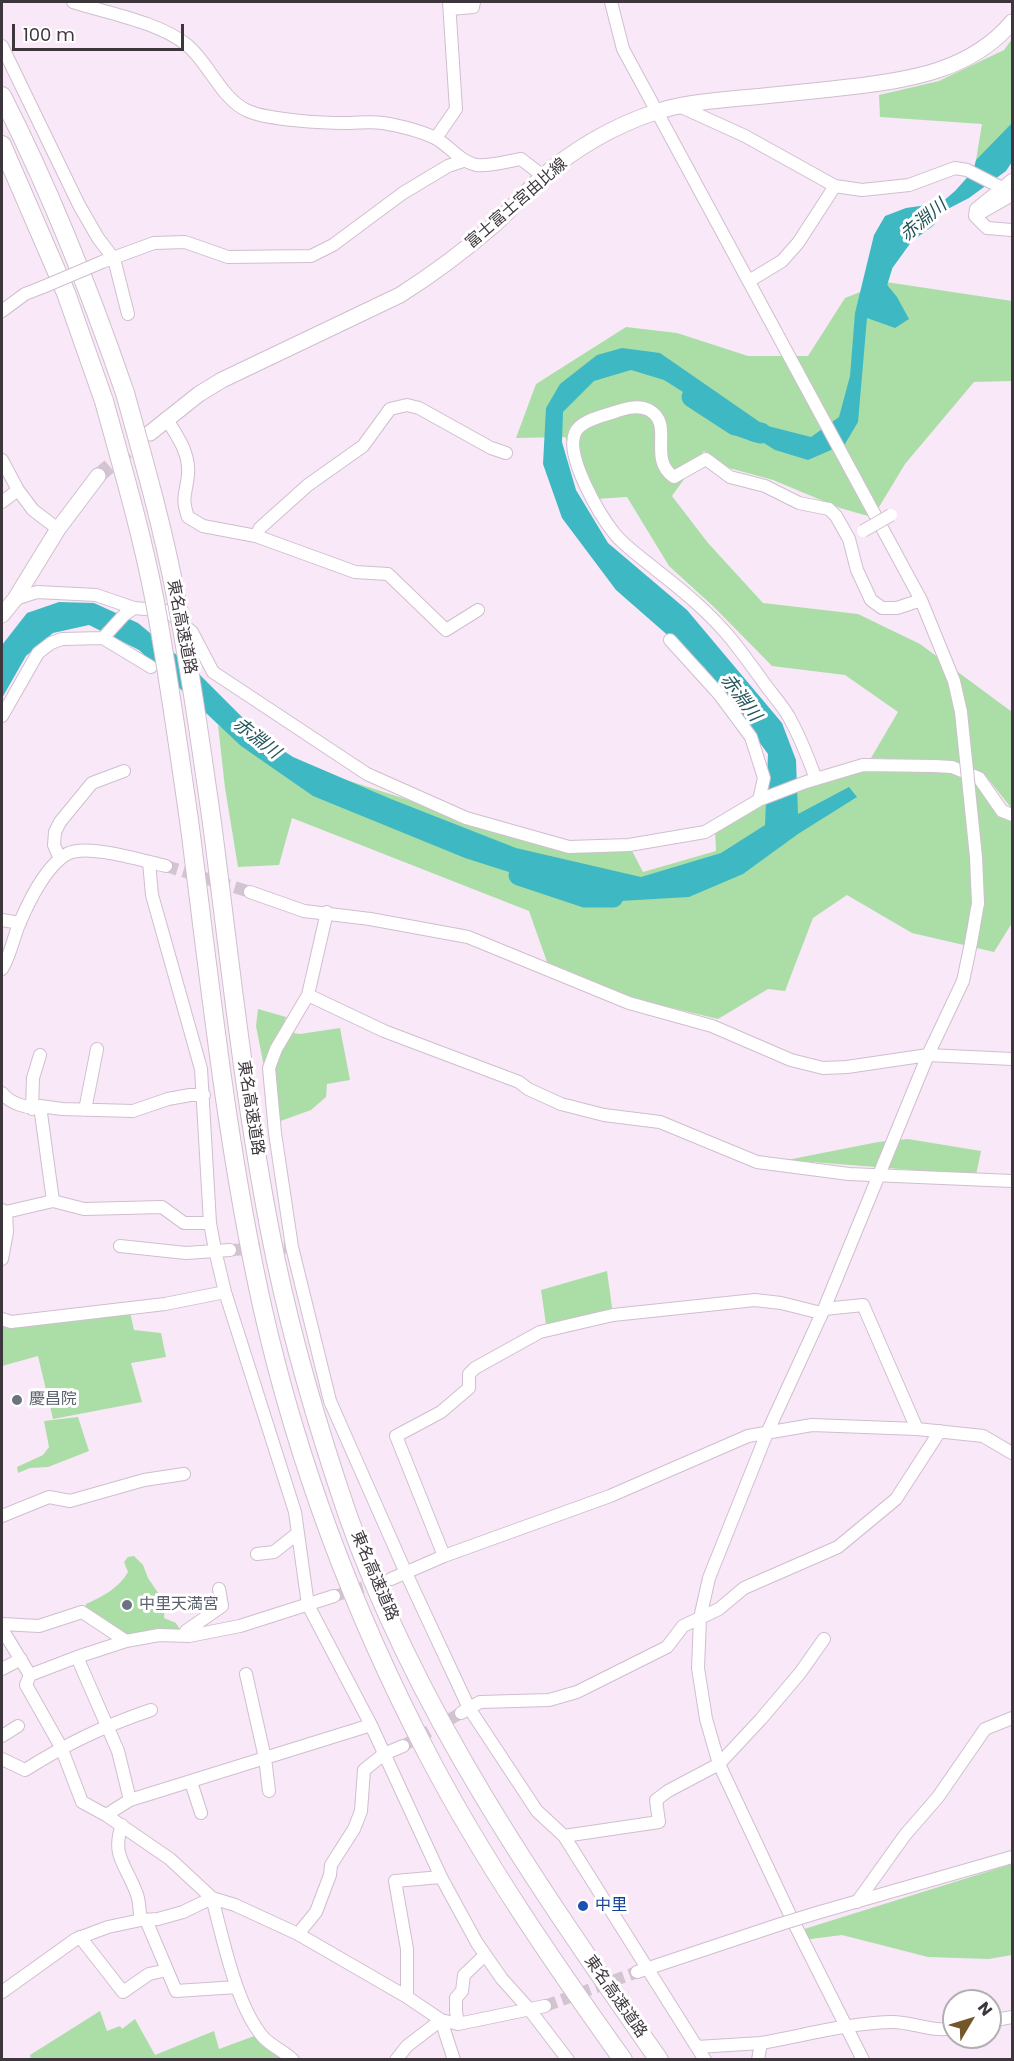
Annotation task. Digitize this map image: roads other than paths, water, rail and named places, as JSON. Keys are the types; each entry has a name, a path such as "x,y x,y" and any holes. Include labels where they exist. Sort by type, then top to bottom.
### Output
{"highway":[{"name":"東名高速道路","path":"2,96 59,217 93,302 124,393 154,498 176,595 193,691 254,1140 276,1258 305,1379 348,1515 394,1626 423,1688 452,1741 495,1816 558,1913 659,2060"},
{"name":"東名高速道路","path":"2,145 66,293 104,401 133,506 153,595 171,693 225,1096 253,1263 267,1325 303,1455 318,1501 378,1649 429,1756 514,1902 623,2060"}],"main road":[{"name":"富士富士宮由比線","path":"150,433 166,418 222,380 400,295 424,280 450,262 495,224 543,176 606,134 630,121 679,106 885,83 923,75 948,68 969,58 993,42 1012,22"},
{"path":"2,615 15,599 58,530 98,476"}],"street":[{"path":"73,2 167,31 187,45 205,64 227,94 245,110 279,118 342,123 380,123 411,129 436,138 463,161 479,165 521,159 543,176"},
{"path":"436,138 456,109 449,5 473,7 474,2"},
{"path":"613,3 622,49 921,600 954,681 961,712 975,847 978,903 963,981 928,1055 823,1311 767,1433 709,1578 700,1618 698,1668 706,1719 719,1764 863,2060"},
{"path":"2,46 79,206 98,238 128,314"},
{"path":"679,106 745,136 835,186 862,190 909,186 955,168 967,170 1003,189"},
{"path":"2,311 25,294 154,243 185,242 228,257 311,256 333,244 402,193 448,166 463,161"},
{"path":"1012,180 976,209 975,216 987,228 1012,230"},
{"path":"749,281 782,261 798,243 835,186"},
{"path":"256,536 260,528 308,485 363,446 390,409 407,405 419,408 491,448 506,453"},
{"path":"811,781 805,749 787,714 731,639 694,600 631,550 614,533 589,496 573,442 576,431 585,423 600,417 639,406 651,411 658,419 661,428 660,459 666,472 674,477 706,459 730,477 765,486 799,503 829,509 836,516 849,539 857,570 871,600 882,608 897,608 921,600"},
{"path":"166,418 184,446 188,473 183,501 188,517 203,526 256,536 355,572 388,574 446,630 478,610"},
{"path":"2,460 18,490 33,510 58,530"},
{"path":"2,502 18,490"},
{"path":"849,539 891,515"},
{"path":"15,599 37,592 96,595 129,612 168,611 192,632 213,672 367,774 466,818 569,847 593,848 628,845 705,832 759,800 863,765 934,765 965,771 979,778 1002,812 1012,815"},
{"path":"103,639 129,612"},
{"path":"2,716 38,653 51,643 62,639 103,639 151,667"},
{"path":"670,640 719,694 751,737 764,778 759,800"},
{"path":"60,859 54,844 55,832 60,822 92,783 124,771"},
{"path":"2,969 10,955 20,923 35,892 53,865 68,853 110,852 166,866"},
{"path":"149,862 152,895 201,1069 210,1223 215,1250 225,1292 295,1512 308,1605 370,1725 441,1877 485,1955 568,2060"},
{"path":"250,892 304,911 327,912 468,937 629,1003 712,1026 791,1060 823,1068 847,1067 928,1055 1012,1059"},
{"path":"327,912 308,995 276,1049 268,1068 292,1247 330,1401 465,1711 537,1811 564,1836 642,1970 705,2060"},
{"path":"2,920 20,923"},
{"path":"308,995 384,1031 519,1082 528,1089 561,1104 604,1115 660,1122 757,1162 849,1174 1012,1181"},
{"path":"85,1110 97,1049"},
{"path":"40,1055 33,1078 36,1108 53,1201"},
{"path":"2,1093 7,1099 36,1108 133,1111 168,1099 204,1095"},
{"path":"2,1259 8,1232 4,1211 53,1201 84,1209 162,1207 184,1223 210,1223"},
{"path":"120,1246 186,1252 230,1250"},
{"path":"2,1319 11,1322 165,1304 225,1292"},
{"path":"444,1556 396,1436 441,1412 469,1388 469,1374 475,1368 540,1332 613,1315 755,1300 823,1311 863,1305 917,1429"},
{"path":"391,1579 444,1556 610,1496 748,1436 812,1425 917,1429 983,1436 1012,1453"},
{"path":"465,1711 480,1702 549,1700 577,1692 667,1647 683,1626 719,1609 744,1588 838,1546 896,1499 940,1431"},
{"path":"2,1516 49,1497 70,1501 144,1480 184,1474"},
{"path":"257,1554 274,1552 298,1533"},
{"path":"185,1636 186,1631 222,1606 219,1589"},
{"path":"334,1596 240,1626 185,1636 159,1635 126,1641 30,1675 26,1685 61,1747 82,1802 106,1815 170,1859 212,1898 235,1905 298,1934 407,1997 441,2020 458,2024 545,2006"},
{"path":"2,1623 39,1626 82,1612 126,1641"},
{"path":"2,1629 30,1675"},
{"path":"564,1836 658,1821 656,1800 668,1791 719,1764 769,1710 800,1673 824,1639"},
{"path":"77,1657 118,1751 130,1800"},
{"path":"2,1669 21,1659"},
{"path":"246,1674 265,1758 269,1791"},
{"path":"2,1759 25,1770 61,1747 108,1725 151,1710"},
{"path":"856,1902 905,1834 952,1778 985,1729 1012,1718"},
{"path":"106,1815 130,1800 370,1725"},
{"path":"2,1737 18,1726"},
{"path":"298,1934 316,1912 330,1875 331,1865 354,1829 361,1810 364,1770 384,1754 403,1746"},
{"path":"191,1782 201,1814"},
{"path":"122,1826 117,1840 119,1855 137,1894 143,1920 176,1991 237,1987"},
{"path":"642,1970 820,1912 1012,1857"},
{"path":"407,1997 407,1949 395,1881 441,1877"},
{"path":"2,1975 5,1990 80,1937 108,1927 143,1920 158,1920 183,1912 212,1898"},
{"path":"212,1898 237,1987 251,2019 264,2038 293,2060"},
{"path":"80,1937 123,1992 149,1974 167,1970"},
{"path":"458,2024 456,1998 462,1991 464,1975 485,1955"},
{"path":"396,2060 406,2046 441,2020"},
{"path":"441,2020 454,2060"},
{"path":"697,2047 761,2043 891,2021 942,2031"},
{"path":"758,2060 761,2043"}],"water":[{"path":"1012,123 1012,162 1006,171 969,198 892,242 875,270 897,297 909,319 895,328 867,318 858,422 845,444 808,460 775,450 664,380 631,370 594,381 563,412 562,442 576,490 608,543 687,610 782,723 796,760 798,814 849,787 857,797 798,834 743,874 689,897 603,902 465,858 313,796 241,746 139,650 89,625 53,633 26,656 2,698 2,645 27,613 59,602 94,603 138,623 196,671 261,736 293,757 391,799 516,848 641,877 721,853 765,825 768,754 704,667 616,590 562,518 543,464 546,408 560,384 597,355 622,348 660,353 764,425 811,437 839,417 850,376 855,313 874,235 885,216 906,208 941,203 973,171 976,160"}],"waterway":[{"name":"赤淵川","path":"871,302 883,263 904,234 926,218"},
{"name":"赤淵川","path":"692,397 735,425 761,433"},
{"name":"赤淵川","path":"519,875 585,897 613,897"}],"tunnel":[{"path":"98,476 146,435"},
{"path":"166,866 250,892"},
{"path":"230,1250 292,1247"},
{"path":"334,1596 382,1582"},
{"path":"403,1746 461,1713"},
{"path":"545,2006 637,1972"}],"place":[{"name":"慶昌院","path":"17,1400"},
{"name":"中里天満宮","path":"127,1605"},
{"name":"中里","path":"583,1906"}]}
